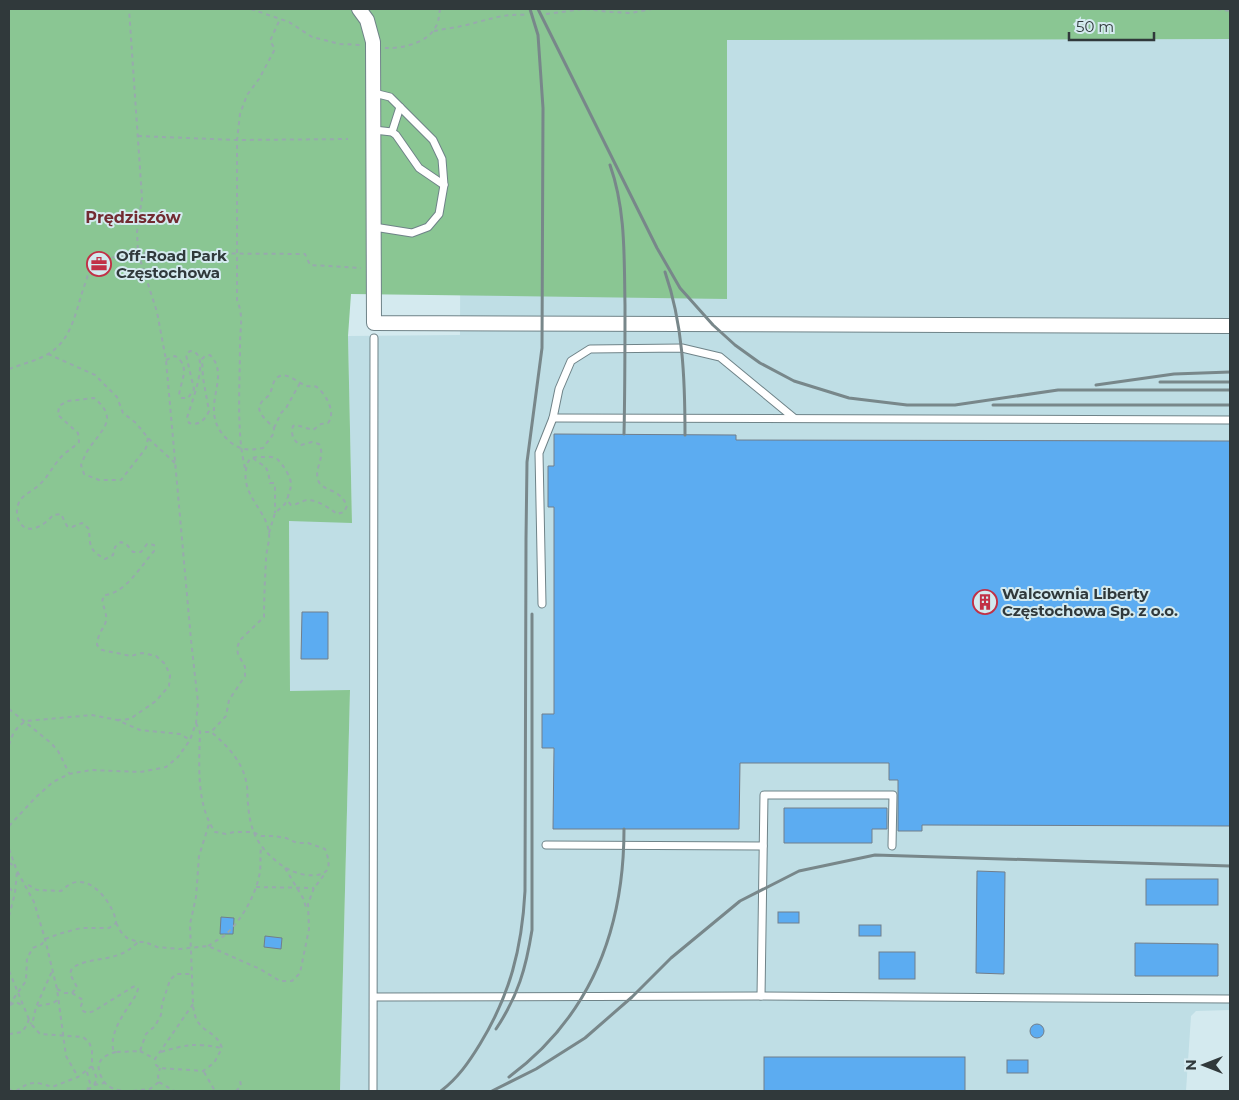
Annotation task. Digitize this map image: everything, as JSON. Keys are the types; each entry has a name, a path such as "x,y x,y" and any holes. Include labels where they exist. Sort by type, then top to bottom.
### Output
{"street":[{"path":"359,9 367,20 373,46 374,324 1230,326"}],"lane":[{"path":"373,227 412,233 428,227 439,214 444,185 442,159 433,140 390,97 374,93"},
{"path":"392,132 400,107"},
{"path":"374,130 392,132 420,168 444,185"},
{"path":"373,1091 372,676 374,338"},
{"path":"542,604 539,453 553,418 559,389 571,361 590,349 682,348 720,357 795,419"},
{"path":"553,418 1230,420"},
{"path":"761,996 764,795 893,795 892,846"},
{"path":"546,845 763,846"},
{"path":"374,998 761,996 1230,998"}],"path":[{"path":"9,826 36,797 54,782 69,774 91,770 140,772 166,766 178,757 190,740 196,723 198,703 166,360 157,312 138,253 137,232 142,198 129,9"},
{"path":"251,9 290,22 312,37 340,44 388,48 400,48 421,40 434,30 438,23 440,9"},
{"path":"546,14 584,9 631,13 652,9"},
{"path":"1015,9 1143,9"},
{"path":"1216,9 1230,12"},
{"path":"434,30 460,27 499,16 526,15"},
{"path":"246,470 241,450 240,342 242,313 237,300 237,140 240,114 247,95 259,79 275,49 270,41 280,19"},
{"path":"297,32 300,28"},
{"path":"138,136 237,140 348,138"},
{"path":"9,370 48,354 63,340 70,330 91,262 94,259 138,253 238,252 305,254 310,265 373,268"},
{"path":"166,360 175,356 181,359 185,373 179,395 182,398 188,398 194,389 186,355 190,352 198,354 200,361 196,392 187,418 189,423 194,425 201,422 209,412 209,402 203,378 202,358 210,355 214,359 218,375 213,406 214,417 222,434 233,446 241,450 263,448 274,433 274,428 281,413 301,383"},
{"path":"48,354 95,376 117,397 123,413 136,423 148,438 176,464"},
{"path":"274,428 266,422 259,406 270,394 278,377 284,376 319,388 327,400 332,415 328,423 320,424 313,430 296,425 293,426 291,433 293,438 301,445 312,442 319,444 323,453 317,476 318,482 322,486 337,492 345,502 346,509 338,514 319,502 308,500 298,505 291,505 288,502 287,496"},
{"path":"117,720 130,719 156,701 168,686 170,675 165,664 156,656 142,653 130,656 102,650 97,645 98,638 105,627 107,616 102,602 104,595 112,594 123,587 154,551 154,545 148,544 141,552 133,552 127,545 121,542 115,547 114,555 105,559 94,553 90,543 89,529 82,523 72,527 67,526 61,514 53,515 48,522 38,528 29,529 22,526 17,518 18,505 25,494 43,482 62,456 79,442 78,433 58,415 60,406 68,401 94,398 103,406 108,419 102,432 88,450 81,464 84,474 99,480 121,480 146,448 148,438"},
{"path":"211,732 226,716 229,700 245,676 246,667 238,654 237,648 240,640 264,617 266,560 269,533 275,513 275,485 270,483 269,472 264,464 253,457"},
{"path":"269,533 246,483 248,461 253,457 273,457 277,459 288,473 291,489 285,504 275,513"},
{"path":"9,709 51,742 58,751 69,774"},
{"path":"9,745 12,734 20,725 26,722 92,715 117,720 140,730 180,734 190,740"},
{"path":"196,723 200,732 201,794 209,823 215,832 226,834 253,832 262,836 274,836 286,838 297,843 308,843 325,849 329,857 330,867 314,888 308,904 309,928 300,973 292,981 280,982 260,969 208,946"},
{"path":"25,884 37,890 61,892 70,884 79,881 90,884 110,904 116,923 127,938 157,947 179,949 208,946 225,935 238,918 256,887 260,870 260,847 253,832 248,806 247,781 243,771 230,751 211,732 200,732"},
{"path":"193,1004 155,1059 156,1065 160,1068 203,1071 214,1063 222,1048 220,1040 198,1024 193,1004 190,924 196,897 199,856 209,823"},
{"path":"260,847 284,867 301,874 315,876 325,873"},
{"path":"9,849 17,871 34,902 45,938 59,999 66,1056 78,1077"},
{"path":"9,863 15,866"},
{"path":"284,867 298,889 308,912"},
{"path":"9,916 15,893 17,871"},
{"path":"256,887 314,888"},
{"path":"9,888 15,893"},
{"path":"9,1005 26,980 26,958 33,948 42,944 45,938 81,928 109,928 116,923"},
{"path":"72,993 77,987 70,974 72,968 77,964 117,957 130,950 138,942"},
{"path":"32,1025 36,1007 53,969"},
{"path":"9,971 29,1019 40,1034 83,1037 89,1042 92,1050 92,1066 97,1079 94,1085"},
{"path":"140,1051 146,1034 155,1026 161,1016 162,1004 170,980 176,974 192,974"},
{"path":"57,989 65,993 72,993 83,1000 81,1006 83,1011 88,1013 130,988 135,986 138,989 114,1035 112,1049 116,1052"},
{"path":"36,1007 53,1003 59,999"},
{"path":"9,1005 16,1002 23,1006"},
{"path":"9,1034 22,1032 29,1019"},
{"path":"160,1052 187,1044 222,1048"},
{"path":"124,1091 112,1088 104,1083 98,1067 100,1060 108,1054 116,1052 140,1051 155,1059"},
{"path":"16,1091 27,1084 36,1082 52,1087 78,1077 92,1066"},
{"path":"160,1068 159,1082 174,1091"},
{"path":"203,1071 215,1091"},
{"path":"86,1072 90,1083 87,1090"},
{"path":"236,1091 241,1086 240,1080"},
{"path":"132,1091 150,1089 159,1082"},
{"path":"87,1090 94,1085 104,1083"}],"shaded area":[{"path":"461,9 1230,23 1230,1010 1196,1011 1191,1016 1186,1091 340,1091 350,691 290,692 289,520 352,522 348,336 460,335"}],"green space":[{"path":"9,9 1230,9 1230,39 727,40 727,299 351,294 348,336 352,523 289,521 290,691 350,690 340,1091 9,1091"}],"building":[{"name":"Walcownia Liberty Częstochowa Sp. z o.o.","path":"554,434 736,435 736,440 1230,441 1230,826 922,825 922,831 898,831 898,780 889,780 889,763 740,763 739,829 553,829 554,748 542,748 542,714 554,714 554,507 548,507 548,466 554,466"},
{"path":"302,612 328,612 328,659 301,659"},
{"path":"784,808 887,808 887,829 872,829 872,843 784,843"},
{"path":"977,871 1005,872 1004,974 976,973"},
{"path":"1146,879 1218,879 1218,905 1146,905"},
{"path":"778,912 799,912 799,923 778,923"},
{"path":"221,917 234,918 233,934 220,934"},
{"path":"859,925 881,925 881,936 859,936"},
{"path":"265,936 282,938 281,949 264,947"},
{"path":"1135,943 1218,944 1218,976 1135,976"},
{"path":"879,952 915,952 915,979 879,979"},
{"path":"1034,1024 1040,1024 1044,1031 1040,1038 1034,1038 1030,1034 1030,1028"},
{"path":"764,1057 965,1057 965,1091 764,1091"},
{"path":"1007,1060 1028,1060 1028,1073 1007,1073"}],"railway":[{"path":"441,1091 458,1075 480,1044 507,989 521,932 525,891 527,462 542,348 543,108 538,35 530,9"},
{"path":"538,9 657,248 680,288 713,325 735,345 760,363 794,381 849,398 907,405 955,405 1058,390 1230,390"},
{"path":"610,165 622,217 624,252 624,434"},
{"path":"665,272 676,312 682,352 685,435"},
{"path":"1096,385 1174,374 1230,372"},
{"path":"1160,382 1230,382"},
{"path":"993,405 1230,405"},
{"path":"496,1029 504,1017 520,981 532,930 532,614"},
{"path":"509,1077 537,1053 562,1027 581,998 597,968 609,935 618,901 624,829"},
{"path":"492,1091 536,1069 585,1038 632,997 671,958 740,901 799,871 875,855 1230,866"}],"place":[{"name":"Off-Road Park Częstochowa","path":"99,264"},
{"name":"Walcownia Liberty Częstochowa Sp. z o.o.","path":"985,602"}],"district":[{"name":"Prędziszów","path":"133,217"}]}
